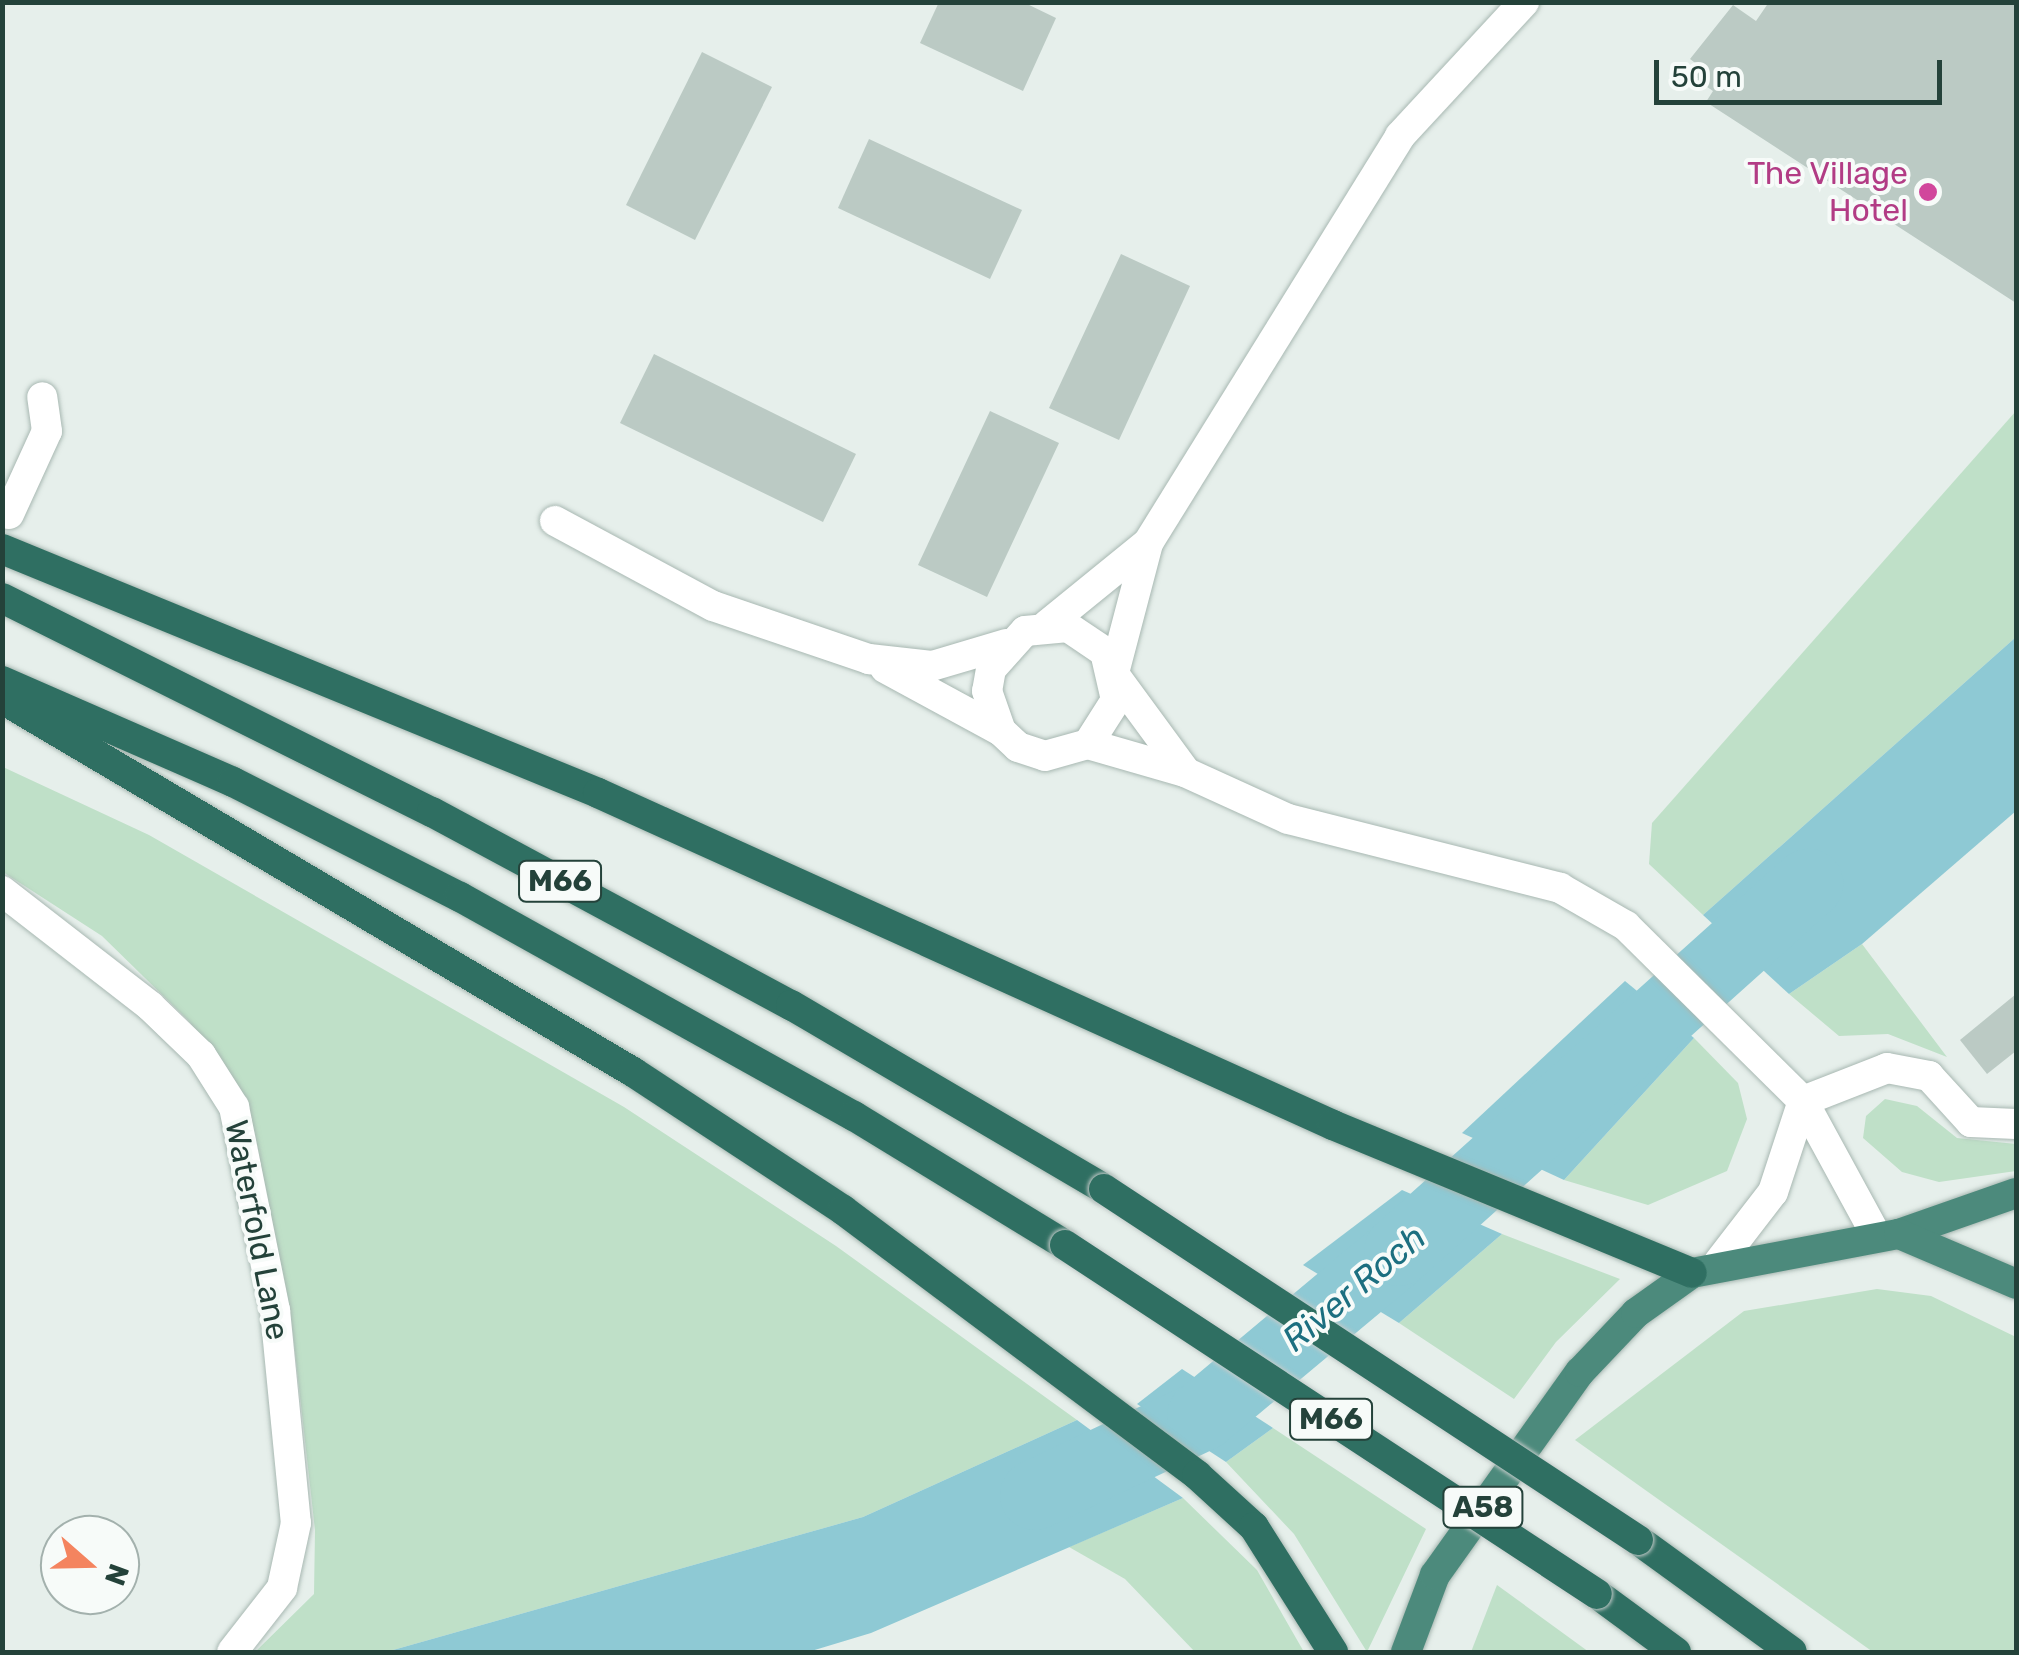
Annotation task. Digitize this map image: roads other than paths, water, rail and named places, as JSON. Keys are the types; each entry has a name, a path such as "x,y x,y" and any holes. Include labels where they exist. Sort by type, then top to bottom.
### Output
{"highway":[{"path":"2,549 598,793 1333,1125 1615,1246 1705,1268"},
{"name":"M66","path":"2,598 432,812 791,1005 1104,1189 1638,1540 1792,1652"},
{"name":"M66","path":"2,680 233,782 460,897 837,1106 1065,1245 1597,1594 1676,1652"},
{"path":"2,700 633,1072 843,1210 1020,1340 1254,1527 1333,1652"},
{"name":"A58","path":"1406,1652 1435,1576 1580,1372 1636,1313 1705,1268 1888,1236 2016,1193"},
{"path":"1888,1236 2016,1284"}],"street":[{"path":"555,522 713,606 870,659 1046,756 1088,744 1109,721 1115,675 1148,543 1400,136 1524,2"},
{"path":"8,514 48,431 42,397"},
{"path":"870,659 932,666 1006,644 1046,625 1148,543"},
{"path":"1046,625 1089,636 1185,772"},
{"path":"1001,732 987,690 1006,644"},
{"path":"1088,744 1185,772 1288,819 1560,888 1626,926 1803,1101 1888,1236"},
{"name":"Waterfold Lane","path":"2,892 150,1006 201,1055 234,1107 275,1310 296,1522 282,1588 232,1652"},
{"path":"1803,1101 1887,1068 1929,1076 1971,1122 2016,1124"},
{"path":"1705,1268 1773,1192 1803,1101"}],"water":[{"path":"2016,637 2016,811 1862,944 1789,994 1703,915"},
{"path":"1625,981 1694,1038 1564,1180 1462,1133"},
{"path":"1402,1190 1502,1234 1399,1323 1303,1265"},
{"path":"1182,1369 1273,1428 1226,1462 1137,1404"},
{"path":"1077,1420 1183,1498 871,1633 808,1652 386,1652 863,1517"}],"waterway":[{"name":"River Roch","path":"1035,1495 1202,1416 1399,1251 1808,884"}],"place":[{"name":"The Village Hotel","path":"1928,192"}]}
